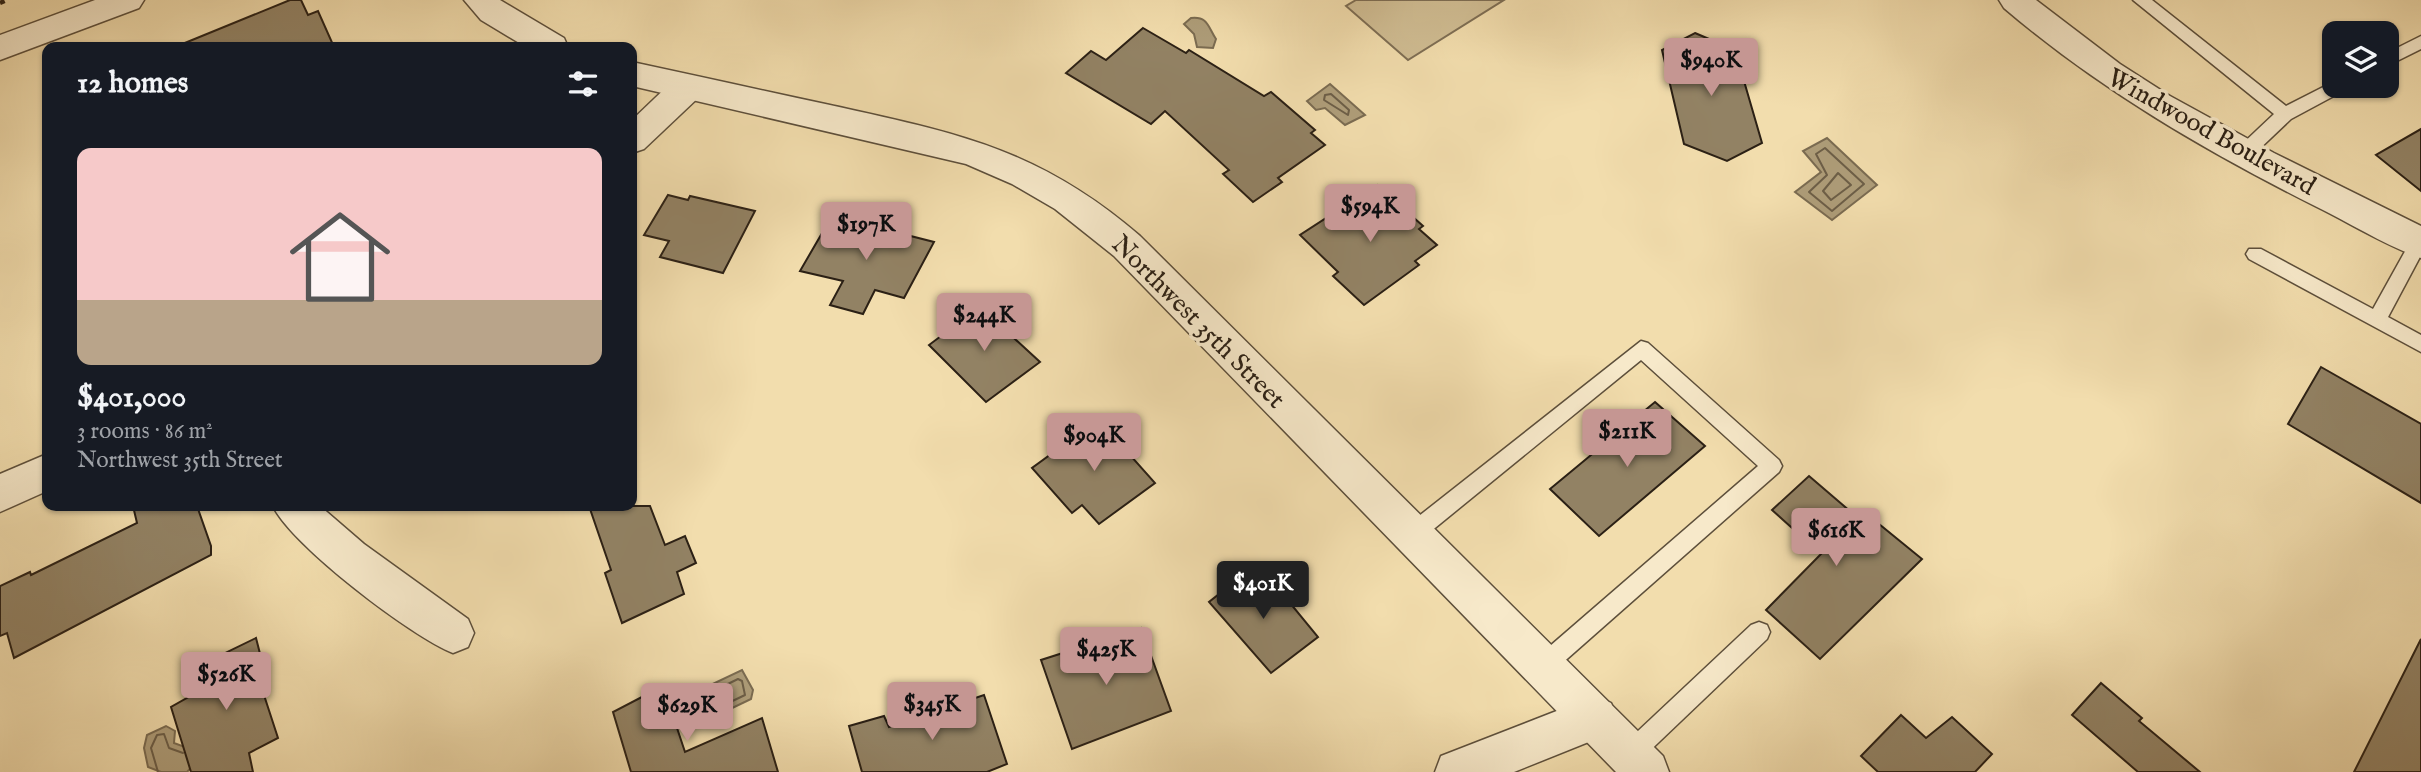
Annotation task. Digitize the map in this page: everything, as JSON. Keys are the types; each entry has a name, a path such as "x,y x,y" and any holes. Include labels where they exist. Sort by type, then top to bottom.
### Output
{"street":[{"path":"0,48 128,0"},
{"path":"480,0 492,12 543,42"},
{"name":"Windwood Boulevard","path":"2015,0 2097,67 2157,105 2420,243"},
{"name":"Northwest 35th Street","path":"637,75 954,146 986,156 1047,185 1076,203 1126,246 1639,763"},
{"path":"637,135 687,88"},
{"path":"0,494 42,473"},
{"path":"297,511 317,533 347,557 453,633"},
{"path":"1457,772 1595,718"}],"lane":[{"path":"2141,0 2285,114"},
{"path":"2399,54 2421,42"},
{"path":"2245,152 2285,114 2322,95"},
{"path":"2377,320 2420,243"},
{"path":"2255,254 2421,344"},
{"path":"1412,534 1641,349 1772,466 1543,666"},
{"path":"1639,763 1759,632"}],"path":[{"path":"0,2 7,0"}],"shaded area":[{"path":"1356,0 1504,0 1408,60 1346,6"}],"water":[{"path":"1191,18 1207,23 1216,39 1213,48 1197,47 1194,34 1184,24"},
{"path":"1330,84 1365,115 1345,125 1325,108 1316,110 1307,101"},
{"path":"1827,138 1877,185 1832,220 1795,192 1821,172 1803,151"},
{"path":"742,670 753,690 751,699 701,723 690,725 681,703 683,698"},
{"path":"166,726 175,731 174,743 185,747 196,762 187,772 161,772 148,767 144,748 147,735"}],"building":[{"path":"290,0 301,0 308,15 318,11 332,42 187,42"},
{"path":"1143,28 1186,53 1189,50 1264,96 1271,92 1315,130 1311,133 1325,145 1278,178 1282,182 1253,202 1223,174 1229,170 1165,111 1151,124 1066,73 1091,51 1106,60"},
{"path":"1695,33 1735,50 1762,143 1727,161 1684,144 1662,50"},
{"path":"2421,129 2421,191 2376,155"},
{"path":"1377,185 1423,226 1419,229 1437,245 1415,261 1419,265 1364,305 1333,276 1338,272 1300,235"},
{"path":"668,195 688,200 690,196 755,211 723,273 660,257 669,241 644,235"},
{"path":"832,216 934,242 904,298 875,290 863,314 830,305 843,281 800,271"},
{"path":"985,303 1009,323 1003,328 1040,362 986,402 929,345"},
{"path":"2321,367 2421,424 2421,503 2288,424"},
{"path":"1655,402 1705,446 1599,536 1550,489"},
{"path":"1102,417 1125,442 1121,445 1155,483 1099,524 1082,505 1072,513 1032,468"},
{"path":"1809,476 1858,518 1863,511 1922,559 1820,659 1766,610 1821,554 1772,510"},
{"path":"637,506 650,506 665,545 685,536 696,563 677,572 684,594 622,623 605,573 611,570 591,511 637,511"},
{"path":"134,511 199,511 211,546 211,555 14,658 7,633 0,636 0,586 30,572 31,575 137,523"},
{"path":"1251,569 1280,605 1286,598 1318,637 1271,673 1209,602"},
{"path":"1141,628 1171,711 1072,749 1041,660"},
{"path":"256,638 269,689 263,692 278,738 249,753 253,772 191,772 171,707 192,695 184,673"},
{"path":"2421,639 2421,772 2354,772"},
{"path":"2101,683 2142,718 2139,721 2200,772 2138,772 2072,715"},
{"path":"663,686 685,752 762,718 778,772 631,772 613,712"},
{"path":"984,695 1007,764 987,772 862,772 849,726 884,716 889,727"},
{"path":"1901,715 1926,738 1952,717 1992,754 1975,772 1878,772 1861,756"}]}
